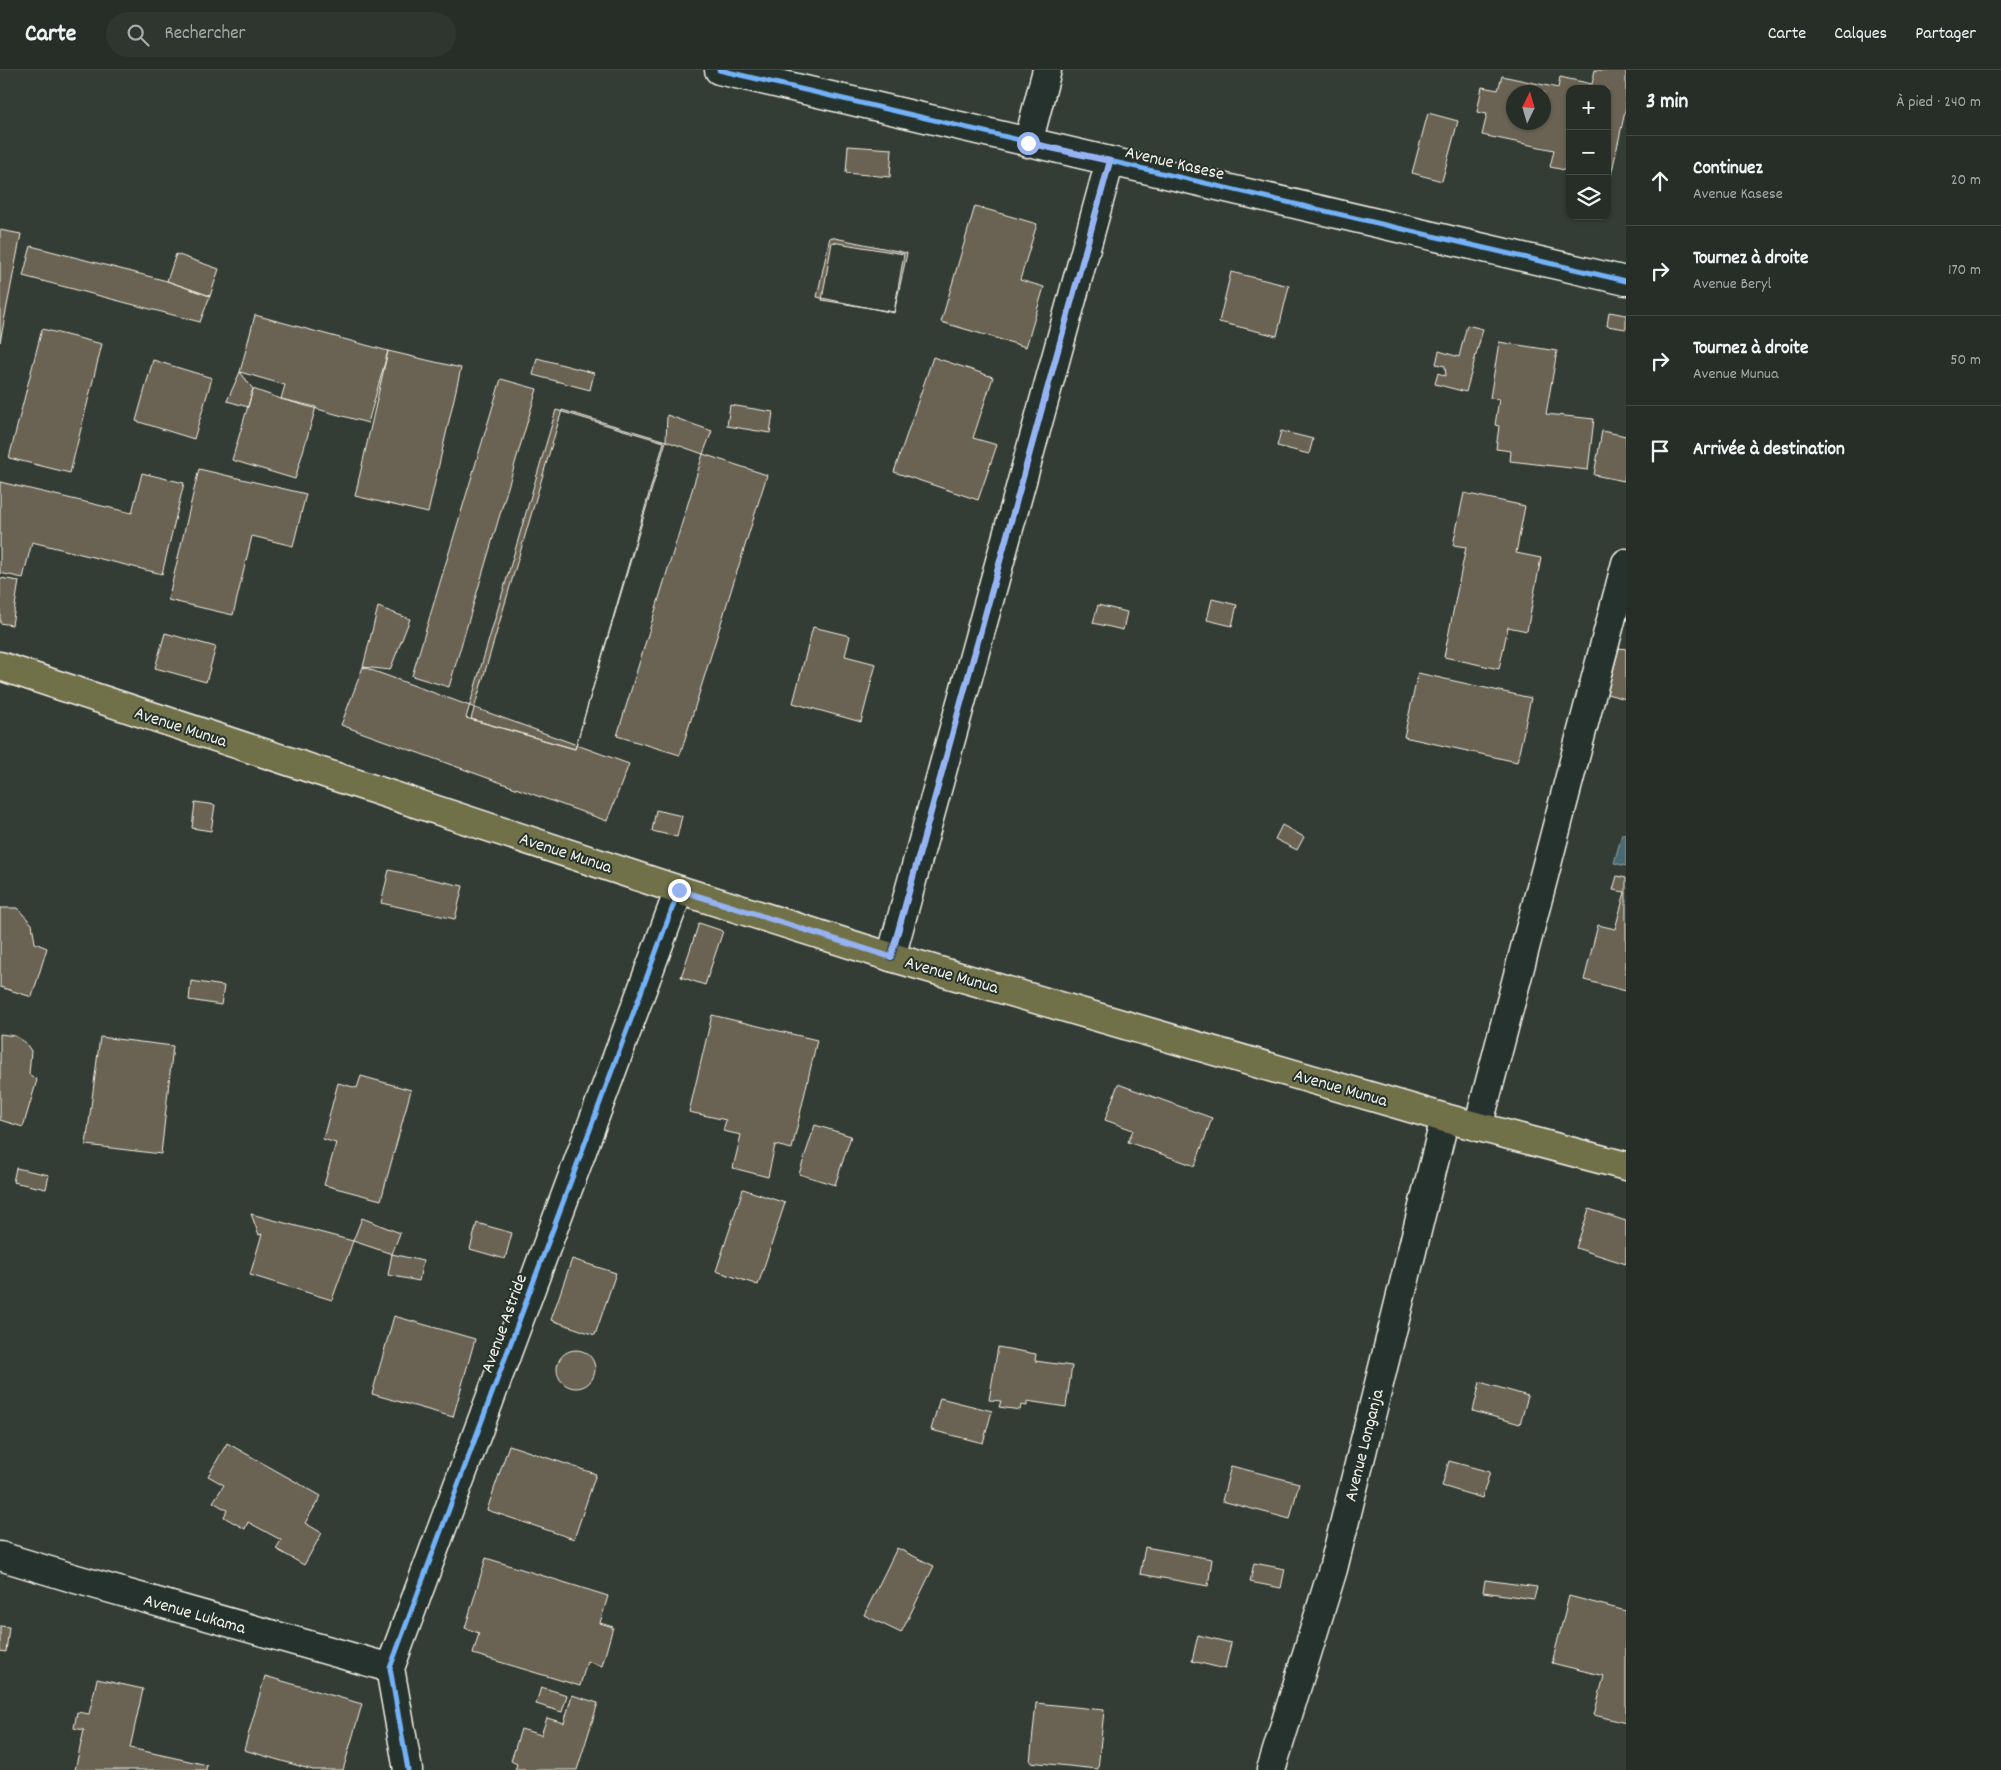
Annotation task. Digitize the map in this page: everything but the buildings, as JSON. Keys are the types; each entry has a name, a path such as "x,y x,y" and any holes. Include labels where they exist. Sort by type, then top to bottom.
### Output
{"main road":[{"name":"Avenue Munua","path":"0,666 679,890 891,957 1445,1118 1626,1166"}],"street":[{"name":"Avenue Kasese","path":"719,70 1626,281"},
{"path":"1028,143 1047,70"},
{"path":"891,957 1110,161"},
{"path":"1478,1127 1626,563"},
{"name":"Avenue Astride","path":"390,1668 679,890"},
{"name":"Avenue Longanja","path":"1271,1770 1333,1569 1445,1118"},
{"name":"Avenue Lukama","path":"0,1556 76,1580 390,1668"},
{"path":"390,1668 408,1770"}],"water":[{"path":"1622,834 1626,835 1626,866 1614,863"}],"cycle path":[{"path":"719,70 1626,281"},
{"path":"891,957 1110,161"},
{"path":"408,1770 390,1668 679,890"}],"route":[{"path":"679,890 891,957 1110,161 1028,143"}]}
